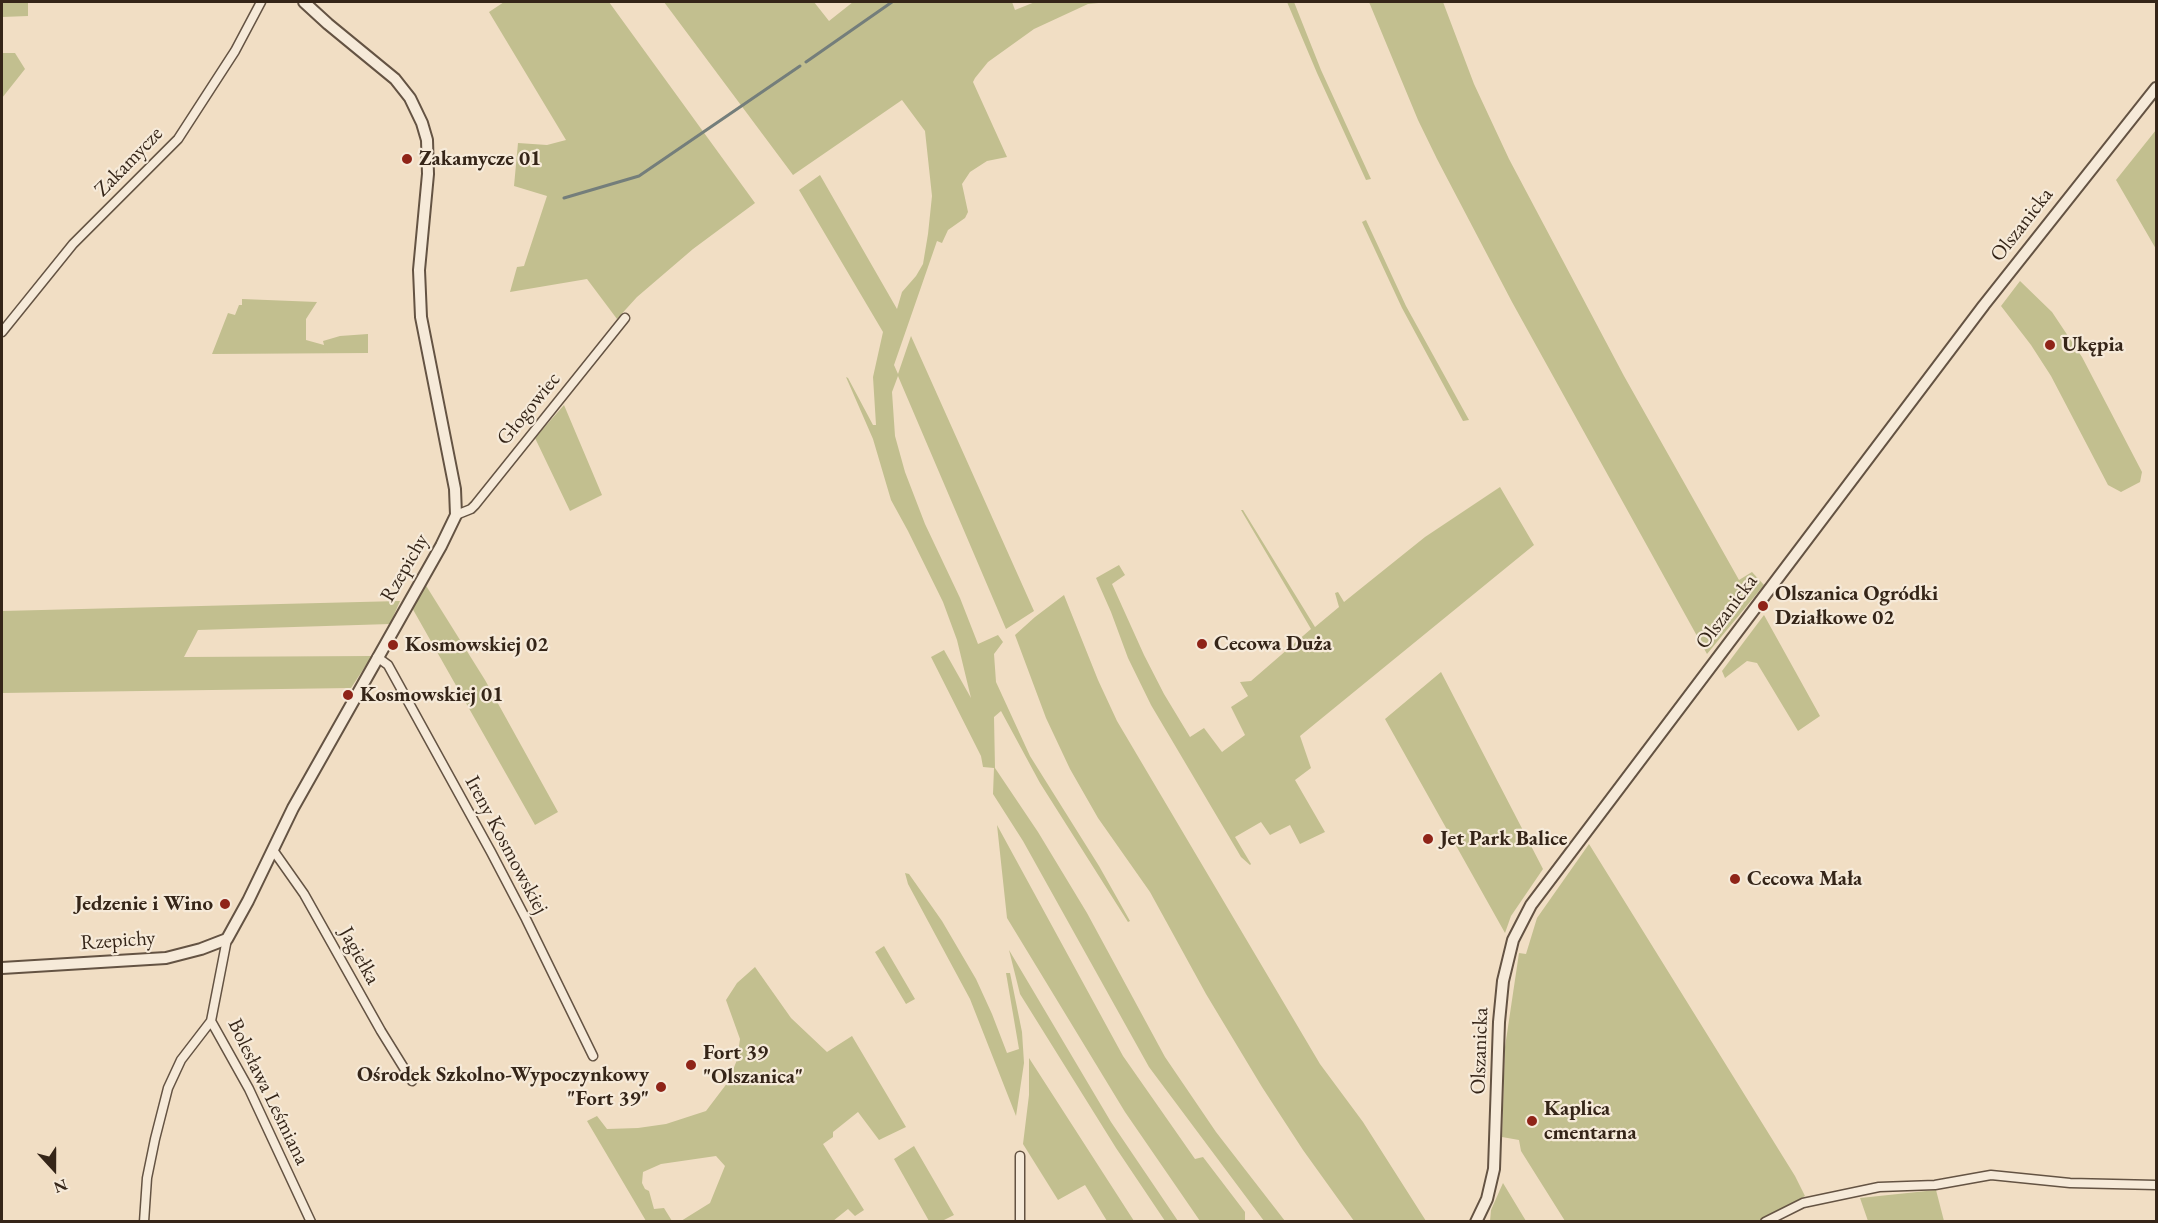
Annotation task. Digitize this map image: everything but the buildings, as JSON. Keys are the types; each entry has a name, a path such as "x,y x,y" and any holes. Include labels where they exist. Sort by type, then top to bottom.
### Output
{"street":[{"name":"Zakamycze","path":"2,332 73,244 178,139 235,51 261,2"},
{"name":"Rzepichy","path":"2,968 165,958 201,949 227,939 293,808 441,546 456,515 455,489 421,317 419,281 429,174 427,140 422,123 410,98 395,79 304,2"},
{"name":"Olszanicka","path":"1476,1221 1487,1199 1494,1169 1499,1022 1506,968 1517,931 1531,905 1977,314 2157,88"},
{"name":"Głogowiec","path":"456,515 475,505 625,318"},
{"name":"Ireny Kosmowskiej","path":"377,657 388,665 491,852 593,1056"},
{"name":"Jagiełka","path":"273,850 304,894 381,1031 412,1081"},
{"name":"Bolesława Leśmiana","path":"227,939 212,1021 249,1089 311,1221"},
{"path":"144,1221 147,1178 168,1088 181,1060 212,1021"},
{"path":"1020,1156 1020,1221"},
{"path":"1765,1221 1803,1203 1879,1186 1935,1185 1991,1175 2070,1183 2157,1185"}],"shaded area":[{"path":"2,2 28,2 28,16 2,17"},
{"path":"504,2 609,2 755,203 693,249 637,297 617,319 587,279 510,292 517,267 524,266 547,196 514,186 518,143 547,145 566,140 489,12"},
{"path":"664,2 814,2 829,21 853,2 1012,2 1015,10 1035,2 1109,2 1088,4 1034,29 988,62 975,78 973,82 1007,157 987,161 970,172 962,184 968,212 965,218 948,230 942,243 937,241 894,365 898,374 911,336 1034,611 1006,629 898,376 892,392 895,436 905,472 925,524 960,598 978,644 998,635 1003,642 994,654 996,682 1030,756 1099,866 1130,921 1128,922 1040,783 1001,711 994,717 995,768 1038,832 1087,913 1165,1057 1216,1132 1285,1221 1264,1221 1149,1067 1023,841 993,794 994,768 983,767 981,756 931,657 944,650 971,698 957,640 943,602 891,500 873,439 846,377 873,425 876,425 873,377 883,332 799,190 820,175 897,309 902,292 923,264 928,234 932,196 925,131 902,100 793,175"},
{"path":"1287,2 1294,2 1321,70 1371,179 1366,180"},
{"path":"1369,2 1443,2 1474,84 1509,159 1624,376 1739,580 1752,572 1764,585 1707,654 1512,302 1437,159 1418,120"},
{"path":"2,53 15,53 25,69 2,98"},
{"path":"2156,130 2156,249 2116,180"},
{"path":"1366,220 1406,306 1469,420 1463,421 1402,308 1362,222"},
{"path":"2020,281 2052,312 2082,357 2142,472 2140,482 2121,492 2108,485 2051,376 2001,306"},
{"path":"242,299 317,302 306,319 306,340 324,345 323,341 340,336 368,334 368,353 212,354 228,313 235,315 239,305 242,305"},
{"path":"564,405 602,495 570,511 535,438"},
{"path":"1500,487 1534,545 1300,736 1311,768 1295,780 1325,832 1300,844 1290,825 1270,835 1261,822 1235,837 1250,865 1241,857 1151,705 1128,658 1096,578 1119,565 1125,575 1112,584 1164,694 1190,737 1204,728 1222,752 1245,735 1231,707 1248,696 1240,682 1251,681 1311,629 1241,510 1315,627 1339,607 1335,593 1338,592 1344,602 1425,537"},
{"path":"425,584 485,680 558,812 535,825 411,606"},
{"path":"1064,595 1117,721 1320,1064 1363,1122 1426,1221 1354,1221 1303,1150 1262,1087 1206,994 1150,892 1098,818 1070,769 1046,718 1015,635"},
{"path":"400,601 390,624 198,630 184,657 372,656 351,688 2,693 2,611"},
{"path":"1764,615 1820,716 1798,731 1757,663 1747,661 1725,678 1722,671"},
{"path":"1441,672 1543,869 1511,916 1505,933 1385,719"},
{"path":"997,825 1123,1056 1195,1159 1203,1157 1245,1212 1245,1221 1200,1221 1125,1112 1007,918"},
{"path":"1589,844 1795,1176 1805,1196 1789,1206 1758,1221 1565,1221 1521,1151 1519,1140 1502,1137 1505,1047 1519,953 1526,954 1537,918"},
{"path":"905,873 909,874 942,921 976,979 1007,1053 1019,1049 1006,973 1010,973 1022,1032 1024,1063 1016,1116 970,999 908,884"},
{"path":"884,946 915,999 906,1004 875,952"},
{"path":"1009,950 1111,1122 1178,1221 1165,1221 1116,1148 1020,994"},
{"path":"755,967 791,1018 827,1052 852,1036 906,1127 879,1140 858,1112 833,1132 833,1137 823,1144 864,1210 855,1216 848,1209 833,1221 681,1221 710,1203 725,1166 716,1156 661,1164 643,1172 642,1183 649,1191 654,1209 664,1208 672,1221 646,1221 587,1121 597,1116 607,1129 638,1128 666,1124 706,1111 728,1082 737,1060 740,1039 726,1000 737,983"},
{"path":"1029,1058 1134,1221 1107,1221 1085,1185 1058,1200 1023,1144 1029,1095"},
{"path":"914,1146 954,1215 942,1221 929,1221 894,1159"},
{"path":"1503,1183 1526,1221 1490,1221 1491,1210"},
{"path":"1936,1190 1944,1221 1868,1221 1860,1198"}],"waterway":[{"path":"806,62 892,2"},
{"path":"564,198 639,176 800,66"}],"place":[{"name":"Zakamycze 01","path":"407,159"},
{"name":"Ukępia","path":"2050,345"},
{"name":"Olszanica Ogródki Działkowe 02","path":"1763,606"},
{"name":"Cecowa Duża","path":"1202,644"},
{"name":"Kosmowskiej 02","path":"393,645"},
{"name":"Kosmowskiej 01","path":"348,695"},
{"name":"Jet Park Balice","path":"1428,839"},
{"name":"Cecowa Mała","path":"1735,879"},
{"name":"Jedzenie i Wino","path":"225,904"},
{"name":"Fort 39 \"Olszanica\"","path":"691,1065"},
{"name":"Ośrodek Szkolno-Wypoczynkowy \"Fort 39\"","path":"661,1087"},
{"name":"Kaplica cmentarna","path":"1532,1121"}]}
